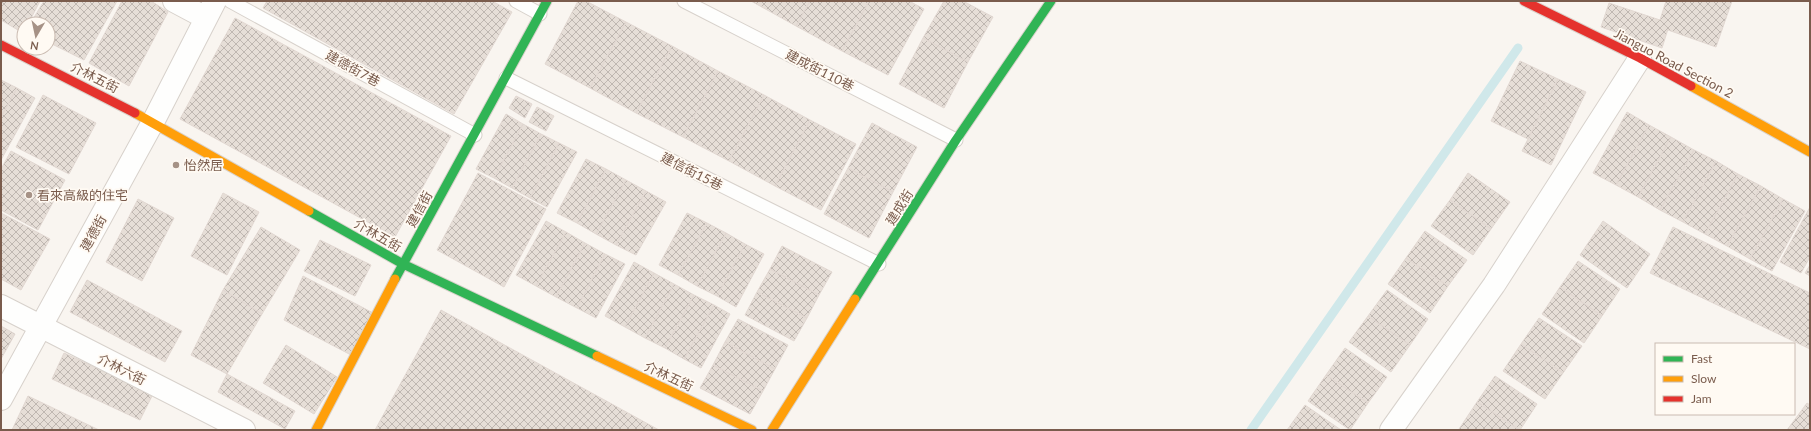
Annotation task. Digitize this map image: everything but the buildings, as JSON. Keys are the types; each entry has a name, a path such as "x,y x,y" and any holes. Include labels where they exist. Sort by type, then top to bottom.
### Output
{"street":[{"path":"174,1 210,9"},
{"name":"建信街","path":"316,430 403,264 475,135 547,1"},
{"name":"建成街","path":"772,430 956,140 1051,1"},
{"name":"Jianguo Road Section 2","path":"1538,4 1640,58 1810,152"},
{"name":"建德街","path":"1,399 153,122 210,9"},
{"name":"介林五街","path":"1,44 153,122 403,264 752,430"},
{"path":"1391,430 1494,285 1640,58"},
{"name":"介林六街","path":"1,306 41,328 244,430"}],"lane":[{"name":"建德街7巷","path":"230,1 475,135"},
{"path":"516,1 540,14"},
{"name":"建成街110巷","path":"684,1 956,140"},
{"name":"建信街15巷","path":"506,78 878,264"}],"waterway":[{"path":"1251,430 1518,48"}],"traffic: fast":[{"path":"395,279 547,1"},
{"path":"855,299 956,140 1051,1"},
{"path":"309,211 403,264 597,356"}],"traffic: slow":[{"path":"1691,86 1810,152"},
{"path":"135,113 309,211"},
{"path":"316,430 395,279"},
{"path":"772,430 855,299"},
{"path":"597,356 752,430"}],"traffic: jam":[{"path":"1524,1 1640,58 1691,86"},
{"path":"1,45 135,113"}],"place":[{"name":"怡然居","path":"176,165"},
{"name":"看來高級的住宅","path":"29,195"}]}
